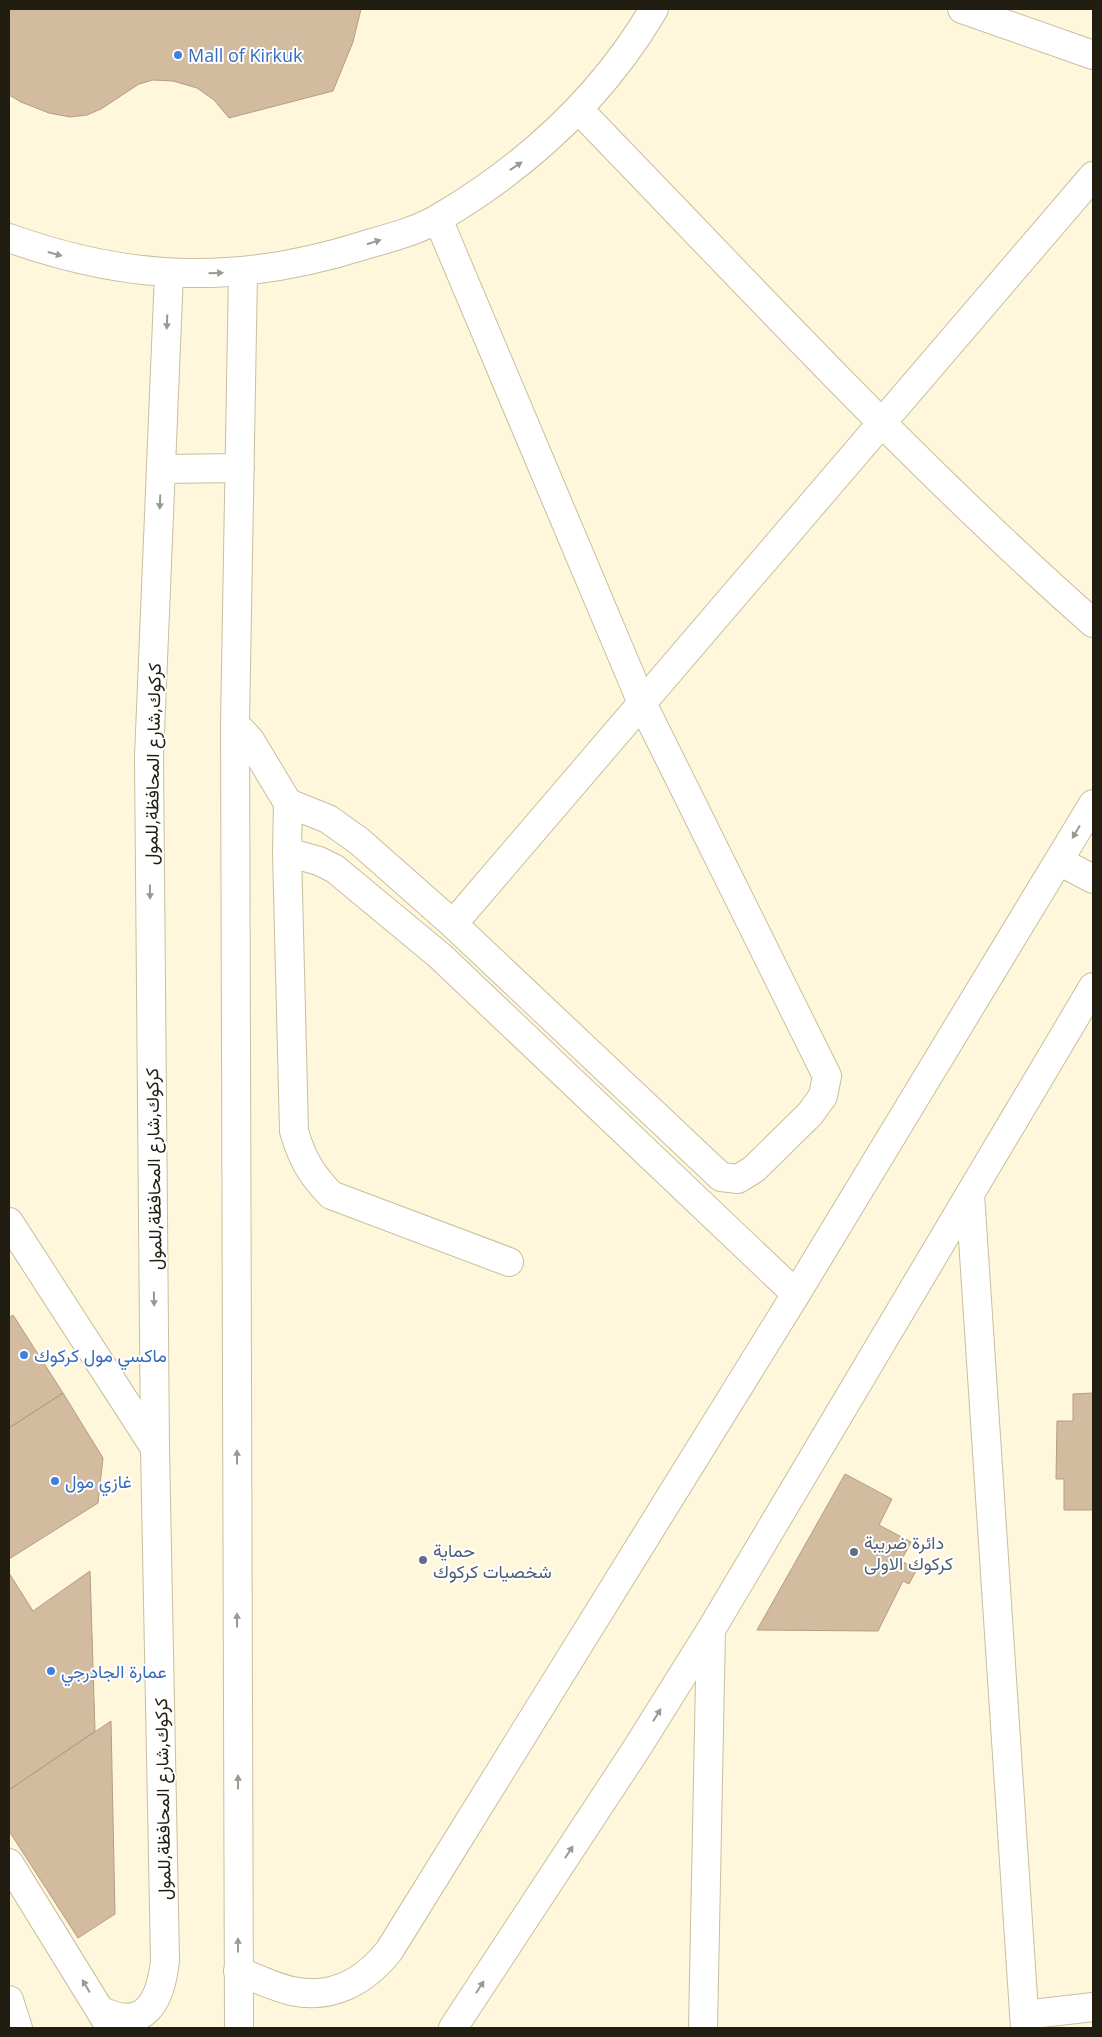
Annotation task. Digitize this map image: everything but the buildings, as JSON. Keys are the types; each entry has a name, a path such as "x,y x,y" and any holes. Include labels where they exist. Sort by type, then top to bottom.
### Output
{"street":[{"path":"9,238 51,253 110,266 170,273 243,272 319,260 391,237 438,219 523,161 579,110 621,59 654,9"},
{"path":"962,9 1093,55"},
{"path":"579,110 882,422 1030,567 1093,623"},
{"path":"453,924 1093,176"},
{"path":"288,803 328,819 344,829 453,924 721,1177 738,1179 754,1169 810,1114 823,1096 827,1076 642,703 438,219"},
{"path":"239,2028 235,724 243,272"},
{"name":"كركوك,شارع المحافظة,للمول","path":"105,2019 125,2018 141,2013 150,2007 159,1994 165,1960 155,1448 149,757 170,273"},
{"path":"161,469 240,468"},
{"path":"235,724 250,740 288,803 287,852 294,1131 302,1158 317,1180 331,1195 509,1262"},
{"path":"238,1971 292,1991 314,1994 336,1990 357,1982 375,1968 389,1951 796,1294 1093,804"},
{"path":"287,852 320,861 335,869 440,956 796,1294"},
{"path":"1059,861 1093,879"},
{"path":"453,2028 637,1748 712,1628 1093,987"},
{"path":"970,1194 1024,2022 1093,2007"},
{"path":"9,1222 155,1448"},
{"path":"703,2028 712,1628"},
{"path":"9,1863 105,2019"},
{"path":"9,2000 18,2028"}],"place":[{"name":"Mall of Kirkuk","path":"178,55"},
{"name":"ماكسي مول كركوك","path":"24,1355"},
{"name":"غازي مول","path":"55,1481"},
{"name":"دائرة ضريبة كركوك الاولى","path":"854,1552"},
{"name":"حماية شخصيات كركوك","path":"423,1560"},
{"name":"عمارة الجادرجي","path":"51,1671"}]}
